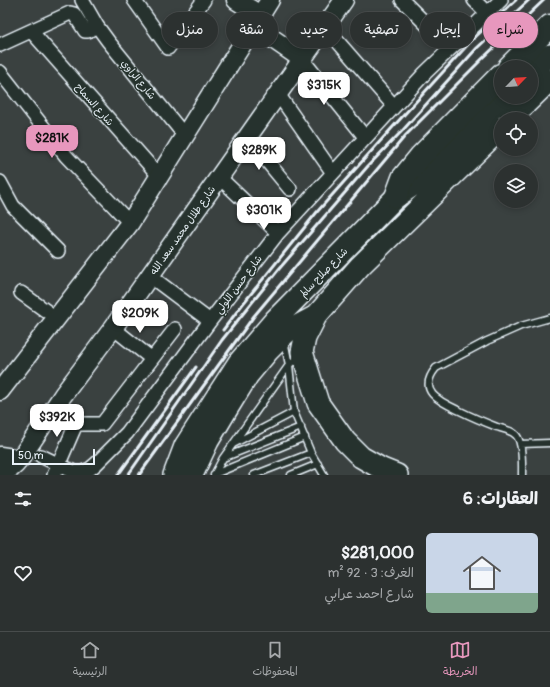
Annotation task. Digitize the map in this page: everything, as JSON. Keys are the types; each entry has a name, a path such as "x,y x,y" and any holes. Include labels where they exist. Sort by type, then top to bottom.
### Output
{"highway":[{"path":"516,60 550,26"},
{"path":"538,65 550,54"},
{"path":"517,112 550,80"},
{"path":"396,197 404,178 421,156 494,82"},
{"name":"شارع صلاح سالم","path":"174,475 184,446 239,362 275,320 396,197 415,184 498,104"},
{"path":"397,475 382,469 361,456 340,435 318,403 296,359 305,338 322,309 360,266 494,135"},
{"path":"308,287 310,293 320,301 322,309"},
{"path":"192,475 208,441 248,375 283,335 322,309"}],"main road":[{"path":"236,0 249,12"},
{"path":"262,12 270,0"},
{"name":"شارع طلال محمد سعد الله","path":"336,12 344,0"},
{"path":"278,38 302,59"},
{"path":"0,391 130,223 240,48"},
{"name":"شارع طلال محمد سعد الله","path":"0,473 14,467 20,459 63,395 113,328 310,48"},
{"path":"0,456 20,459"}],"street":[{"name":"شارع الراوي","path":"82,0 97,26 185,136"},
{"path":"134,0 168,48 204,0"},
{"path":"402,0 420,18"},
{"path":"474,0 484,12"},
{"name":"شارع حسن اللولي","path":"488,12 501,0"},
{"path":"0,45 70,13 74,14 85,31 97,26"},
{"name":"شارع حسن اللولي","path":"475,24 483,17"},
{"name":"شارع السماح","path":"31,31 160,177"},
{"path":"342,46 393,105"},
{"name":"شارع حسن اللولي","path":"41,456 57,470 82,472 90,469 96,464 127,433 210,321 278,233 393,105 450,48"},
{"path":"302,59 365,137"},
{"path":"0,72 66,156 130,223"},
{"path":"278,94 333,173"},
{"path":"248,137 290,189"},
{"path":"219,177 278,233"},
{"path":"0,182 13,206 58,251"},
{"path":"150,276 210,321"},
{"path":"21,293 56,318"},
{"path":"113,328 152,359"},
{"path":"57,470 76,424 102,424 175,329"}],"lane":[{"path":"522,475 520,444 518,437 511,432 437,400 432,394 430,380 432,373 436,368 486,341 522,326 550,318"},
{"path":"283,335 296,359 294,412 311,453 324,475"},
{"path":"215,475 223,458 296,359"},
{"path":"233,444 294,412"},
{"path":"223,458 301,427"},
{"path":"215,475 305,437"},
{"path":"520,444 550,443"},
{"path":"254,475 311,453"},
{"path":"291,475 318,464"}],"railway":[{"path":"223,330 317,212 473,39 516,0"},
{"path":"128,475 222,340 279,269 368,166 403,130 477,48 529,0"},
{"path":"139,475 254,316 406,135 544,0"},
{"path":"118,475 196,367"}]}
